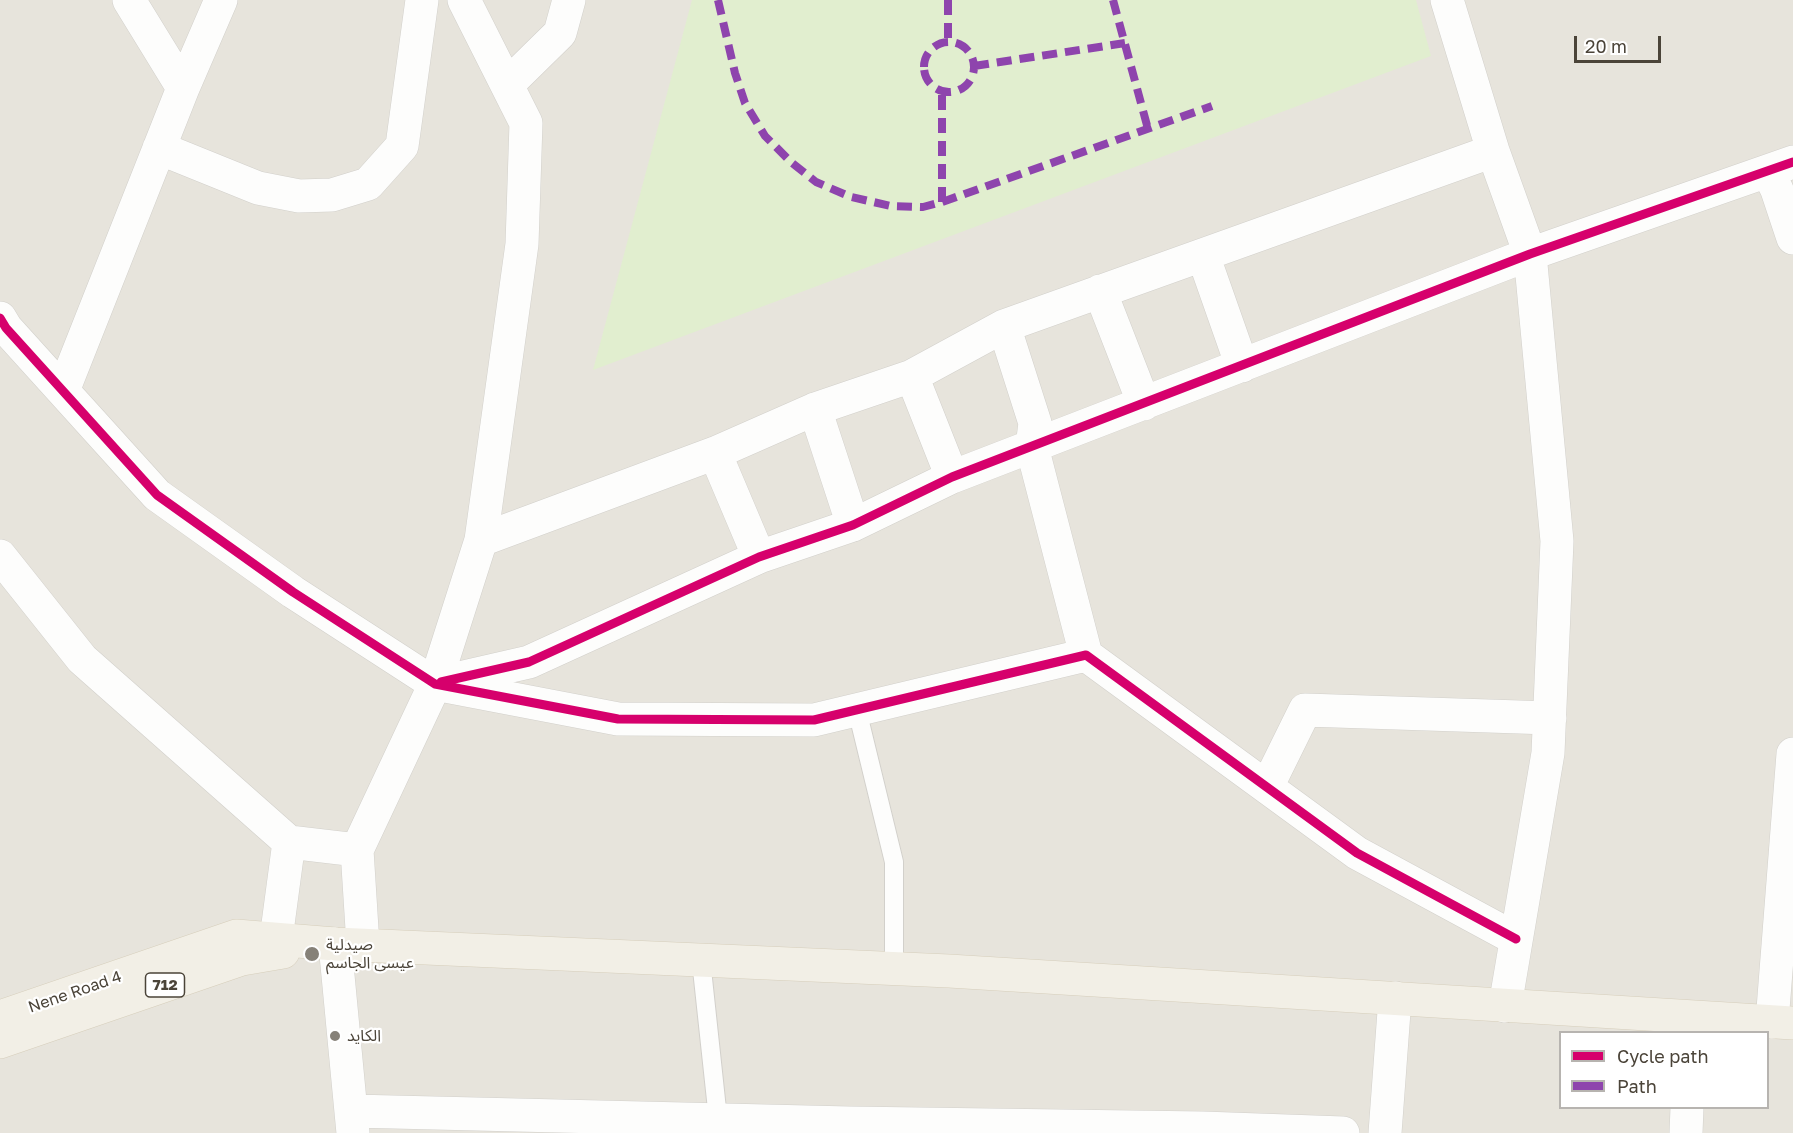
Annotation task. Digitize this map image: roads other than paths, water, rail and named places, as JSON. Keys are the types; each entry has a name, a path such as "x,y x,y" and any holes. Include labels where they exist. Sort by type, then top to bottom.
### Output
{"main road":[{"name":"Nene Road 4","path":"0,1017 236,936 349,945"},
{"path":"349,945 894,968 1395,998 1505,1006 1690,1025 1783,1023"},
{"name":"Nene Road 4","path":"0,1042 242,959 349,945"}],"street":[{"path":"129,0 183,88"},
{"path":"63,391 183,88 221,0"},
{"path":"159,148 258,188 299,196 332,195 368,184 402,147 422,0"},
{"path":"464,0 526,123 522,244 481,540 435,684 357,850 349,945 352,1122 1203,1128 1343,1133"},
{"path":"507,85 560,33 569,0"},
{"path":"1447,0 1493,151 1530,254 1557,541 1548,753 1505,1006"},
{"path":"481,540 715,453 814,409 912,376 1004,326 1493,151"},
{"path":"435,684 530,662 759,557 853,525 952,477 1530,254 1780,167 1777,190 1793,238"},
{"path":"1203,255 1242,366"},
{"path":"1100,291 1144,404"},
{"path":"0,318 6,328 157,495 294,592 435,684 618,719 814,720 1086,656"},
{"path":"1004,326 1035,423 1032,447 1086,656 1357,853 1516,939"},
{"path":"912,376 952,477"},
{"path":"814,409 853,525"},
{"path":"715,453 759,557"},
{"path":"0,555 82,659 289,842 357,850"},
{"path":"1267,787 1305,710 1550,718"},
{"path":"1783,1023 1793,754"},
{"path":"276,939 289,842"},
{"path":"1385,1133 1395,998"},
{"path":"1686,1133 1687,1109"}],"lane":[{"path":"857,710 894,862 894,968"},
{"path":"701,960 719,1126"}],"place":[{"name":"صيدلية عيسى الجاسم","path":"312,954"},
{"name":"الكايد","path":"335,1036"}]}
